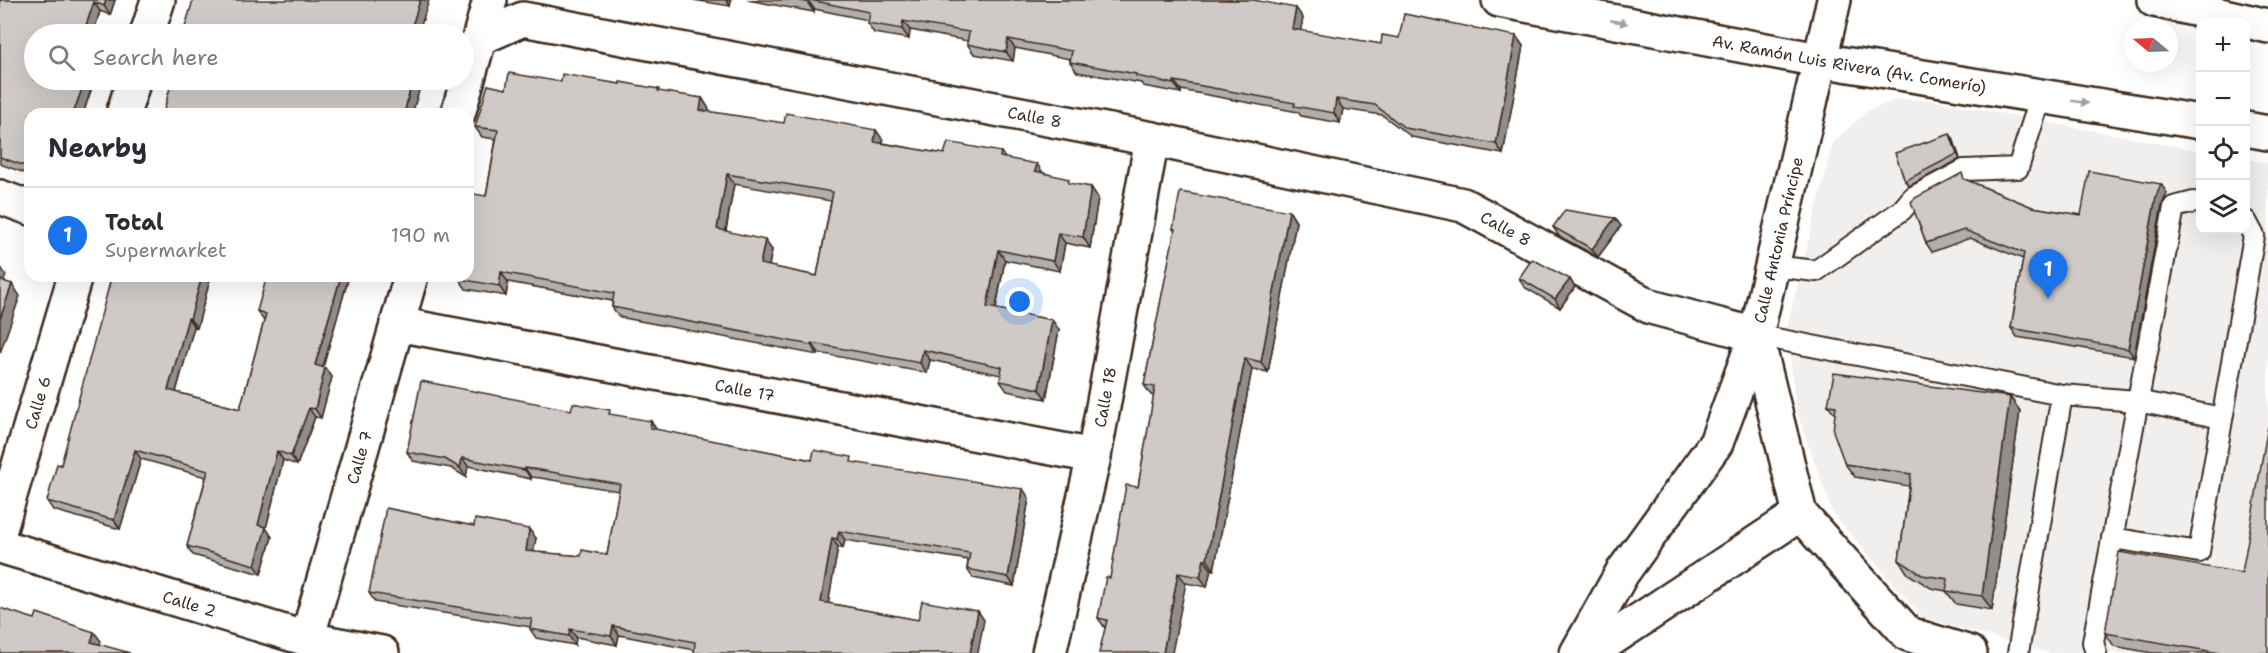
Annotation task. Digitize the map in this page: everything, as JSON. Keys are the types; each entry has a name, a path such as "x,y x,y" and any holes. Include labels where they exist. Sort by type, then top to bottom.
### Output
{"street":[{"path":"150,24 158,0"},
{"path":"474,59 490,0"},
{"name":"Av. Ramón Luis Rivera (Av. Comerío)","path":"1499,0 1819,60 2196,121"},
{"name":"Calle Antonia Príncipe","path":"1834,0 1756,335 1800,514 1908,634 1970,653"},
{"path":"2154,0 2268,26"},
{"name":"Calle 8","path":"480,38 523,19 1152,139 1463,205 1651,308 1756,335"},
{"path":"125,108 131,90"},
{"path":"460,108 465,90"},
{"path":"2250,130 2268,133"},
{"name":"Calle 18","path":"1049,653 1094,456 1152,139"},
{"path":"0,197 24,206"},
{"name":"Calle 6","path":"0,529 73,282"},
{"name":"Calle 7","path":"307,639 409,282"},
{"name":"Calle 17","path":"397,324 1094,456"},
{"path":"1577,653 1622,573 1716,443 1756,335"},
{"path":"1590,653 1800,514"},
{"name":"Calle 2","path":"0,546 307,639 382,653"}],"lane":[{"path":"1772,266 1816,271 1902,210 1912,197 1964,170 2018,168 2041,96"},
{"path":"2096,653 2093,642 2174,207 2196,202"},
{"path":"2112,538 2199,552 2254,236 2250,228"},
{"path":"1756,335 2062,395 2137,401 2222,418"},
{"path":"2018,653 2062,395"}],"shaded area":[{"path":"1897,99 1931,100 2196,150 2196,234 2250,234 2250,160 2268,163 2268,653 2049,653 1923,618 1833,514 1796,410 1787,327 1833,142 1868,111"}],"building":[{"path":"0,0 106,0 104,6 94,2 86,24 24,24 24,90 81,90 75,108 24,108 24,166 0,157"},
{"path":"193,0 420,0 413,24 186,24"},
{"path":"810,0 1253,0 1296,8 1292,29 1381,44 1382,35 1399,38 1404,14 1516,36 1496,144 1405,128 1375,105 1336,99 1334,113 1294,106 1295,103 1174,81 1174,84 1136,76 1136,74 1070,62 1072,51 1008,39 1006,52 967,44 969,32 903,21 902,29 867,23 869,12"},
{"path":"509,73 561,82 562,74 620,84 620,82 702,98 700,110 784,123 786,113 876,130 874,142 944,154 948,142 1001,152 1000,157 1037,164 1035,171 1069,179 1068,183 1091,187 1083,237 1058,233 1053,261 998,250 987,307 1052,320 1039,389 1000,381 1002,367 923,350 920,363 812,343 811,345 612,307 614,293 501,272 499,286 474,282 474,194 486,196 498,130 475,127 488,85 506,89","holes":["727,174 833,192 817,276 760,264 765,240 717,229"]},
{"path":"169,90 410,90 406,108 165,108"},
{"path":"1950,134 1957,154 1905,181 1895,153"},
{"path":"2089,171 2161,184 2156,196 2128,349 2011,328 2024,253 1964,230 1926,243 1911,202 1962,173 1964,179 2032,207 2081,215"},
{"path":"1180,192 1289,211 1261,362 1245,358 1207,559 1204,559 1200,577 1178,573 1163,653 1099,653 1107,620 1098,618 1106,577 1110,578 1126,485 1138,487 1155,387 1144,385 1175,229 1173,229"},
{"path":"1565,210 1615,218 1592,249 1553,227"},
{"path":"1532,259 1570,279 1555,299 1519,278"},
{"path":"0,280 12,284 0,319"},
{"path":"110,282 200,282 168,390 240,409 266,314 257,311 265,282 339,282 315,365 325,368 315,409 309,408 291,456 277,451 258,525 266,527 255,565 187,546 208,471 135,450 114,520 47,501 57,464 61,465"},
{"path":"1834,373 2010,397 1982,596 1946,591 1948,579 1922,575 1899,560 1911,474 1845,464 1833,431 1836,406 1828,405"},
{"path":"421,381 571,410 573,403 610,410 609,414 651,421 650,428 812,460 814,450 852,457 851,462 1023,489 1008,577 967,569 970,553 839,531 837,539 832,538 821,602 918,620 922,601 978,611 970,653 694,653 695,642 613,626 611,636 570,629 569,636 530,629 532,619 369,593 386,508 474,526 475,519 529,529 526,551 581,556 582,550 607,555 620,484 462,458 460,468 445,459 407,452"},
{"path":"2268,426 2268,653 2220,653 2105,633 2119,552 2242,573"},
{"path":"0,608 35,619 37,613 94,632 91,642 130,653 0,653"}],"place":[{"name":"Total","path":"2048,299"}]}
